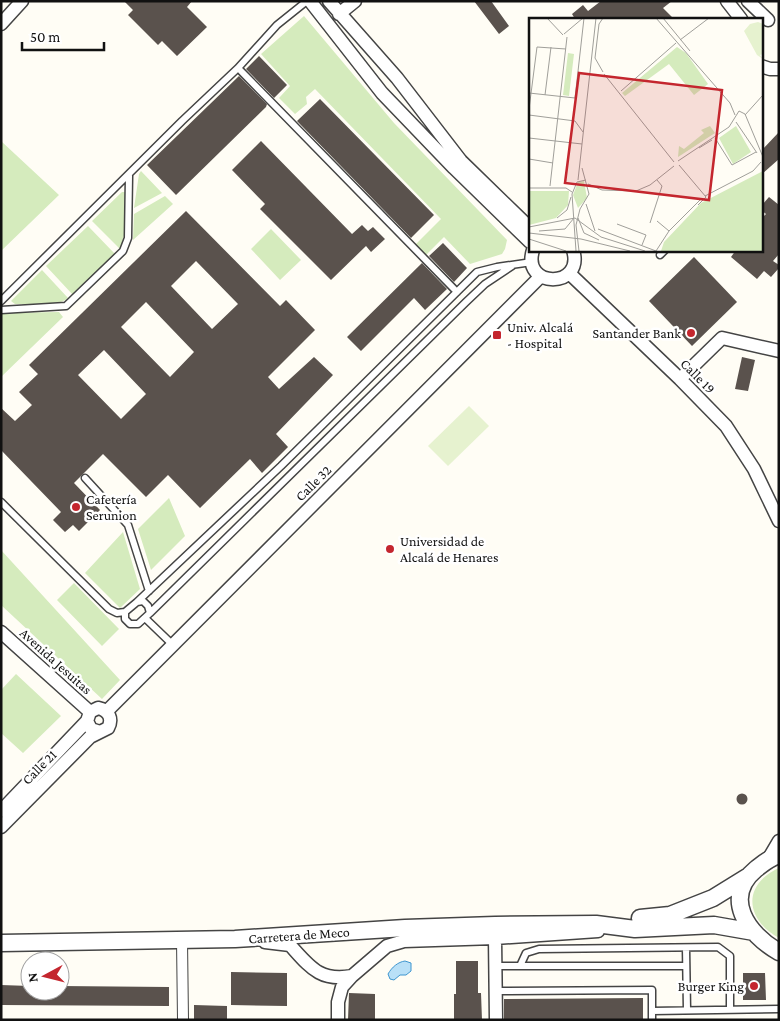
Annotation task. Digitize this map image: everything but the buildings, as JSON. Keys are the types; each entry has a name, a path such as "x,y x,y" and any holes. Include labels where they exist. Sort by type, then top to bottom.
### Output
{"street":[{"path":"1,24 22,1"},
{"path":"308,1 382,93 454,168 529,241"},
{"path":"329,1 397,78 461,161 529,227"},
{"path":"339,14 355,1"},
{"path":"727,1 741,18"},
{"path":"748,1 770,21"},
{"path":"532,256 533,268 541,276 558,280 569,273 574,263 574,251"},
{"name":"Calle 19","path":"569,273 680,379 726,426 754,468 779,521"},
{"name":"Calle 32","path":"107,712 541,276"},
{"path":"680,379 722,338 779,350"},
{"name":"Avenida Jesuitas","path":"1,632 89,717"},
{"path":"98,708 107,712 110,715 108,728 100,732 91,729 89,717 98,708"},
{"name":"Calle 21","path":"1,811 89,717"},
{"name":"Calle 21","path":"1,827 90,737 100,732"},
{"path":"774,857 779,841"},
{"name":"Carretera de Meco","path":"596,924 670,914 713,898 747,877 774,857"},
{"path":"747,877 740,891 739,907 754,932 778,952"},
{"name":"Carretera de Meco","path":"1,943 235,939 495,924 596,924 635,929 714,925 754,932"},
{"path":"338,1020 338,1002 342,987 387,946 404,941 495,938 635,929"},
{"path":"495,938 496,1020"},
{"path":"235,939 290,945 304,961 322,975 332,988 338,1002"},
{"path":"182,940 183,1020"},
{"path":"322,975 337,979 352,976"}],"lane":[{"path":"1,301 238,68 277,25 308,1"},
{"path":"238,68 457,292"},
{"path":"1,310 66,306 123,251 128,238 129,176"},
{"path":"125,612 126,619 130,624 138,624 478,290 513,266 532,256"},
{"path":"1,502 109,609 117,613 125,612 260,486 477,272 497,267 513,266"},
{"path":"86,478 128,525 148,591"},
{"path":"137,602 143,601 148,606 147,615 172,645"},
{"path":"520,966 526,953 539,949 718,947 730,956 730,1009"},
{"path":"686,948 686,1010"},
{"path":"496,966 686,966"},
{"path":"496,991 652,990 652,1020"},
{"path":"652,1011 779,1009"}],"green space":[{"path":"304,16 394,123 507,240 502,254 470,264 444,237 425,256 415,245 441,219 315,89 306,97 307,104 295,114 279,98 290,86 261,54"},
{"path":"1,141 59,195 1,251"},
{"path":"141,171 162,193 134,208 139,174"},
{"path":"122,192 125,192 124,236 120,249 92,221"},
{"path":"165,196 173,204 133,240 134,214"},
{"path":"88,226 115,254 73,295 46,266"},
{"path":"271,229 301,260 280,280 251,249"},
{"path":"42,270 68,298 58,303 43,304 15,304 11,301"},
{"path":"59,312 63,317 1,377 1,313"},
{"path":"469,406 489,426 448,466 428,446"},
{"path":"169,498 185,536 151,570 138,529"},
{"path":"123,532 140,589 120,608 85,573"},
{"path":"1,550 120,680 102,699 1,605"},
{"path":"74,583 119,629 102,646 57,600"},
{"path":"16,674 61,716 23,753 1,733 1,690"},
{"path":"779,868 779,938 768,931 760,922 754,912 752,903 758,884 767,875"}],"water":[{"path":"405,961 411,963 411,971 406,975 400,975 394,980 390,979 388,974 391,969"}],"place":[{"name":"Santander Bank","path":"691,333"},
{"name":"Univ. Alcalá - Hospital","path":"497,335"},
{"name":"Cafetería Serunion","path":"76,507"},
{"name":"Universidad de Alcalá de Henares","path":"390,549"},
{"name":"Burger King","path":"754,986"}]}
